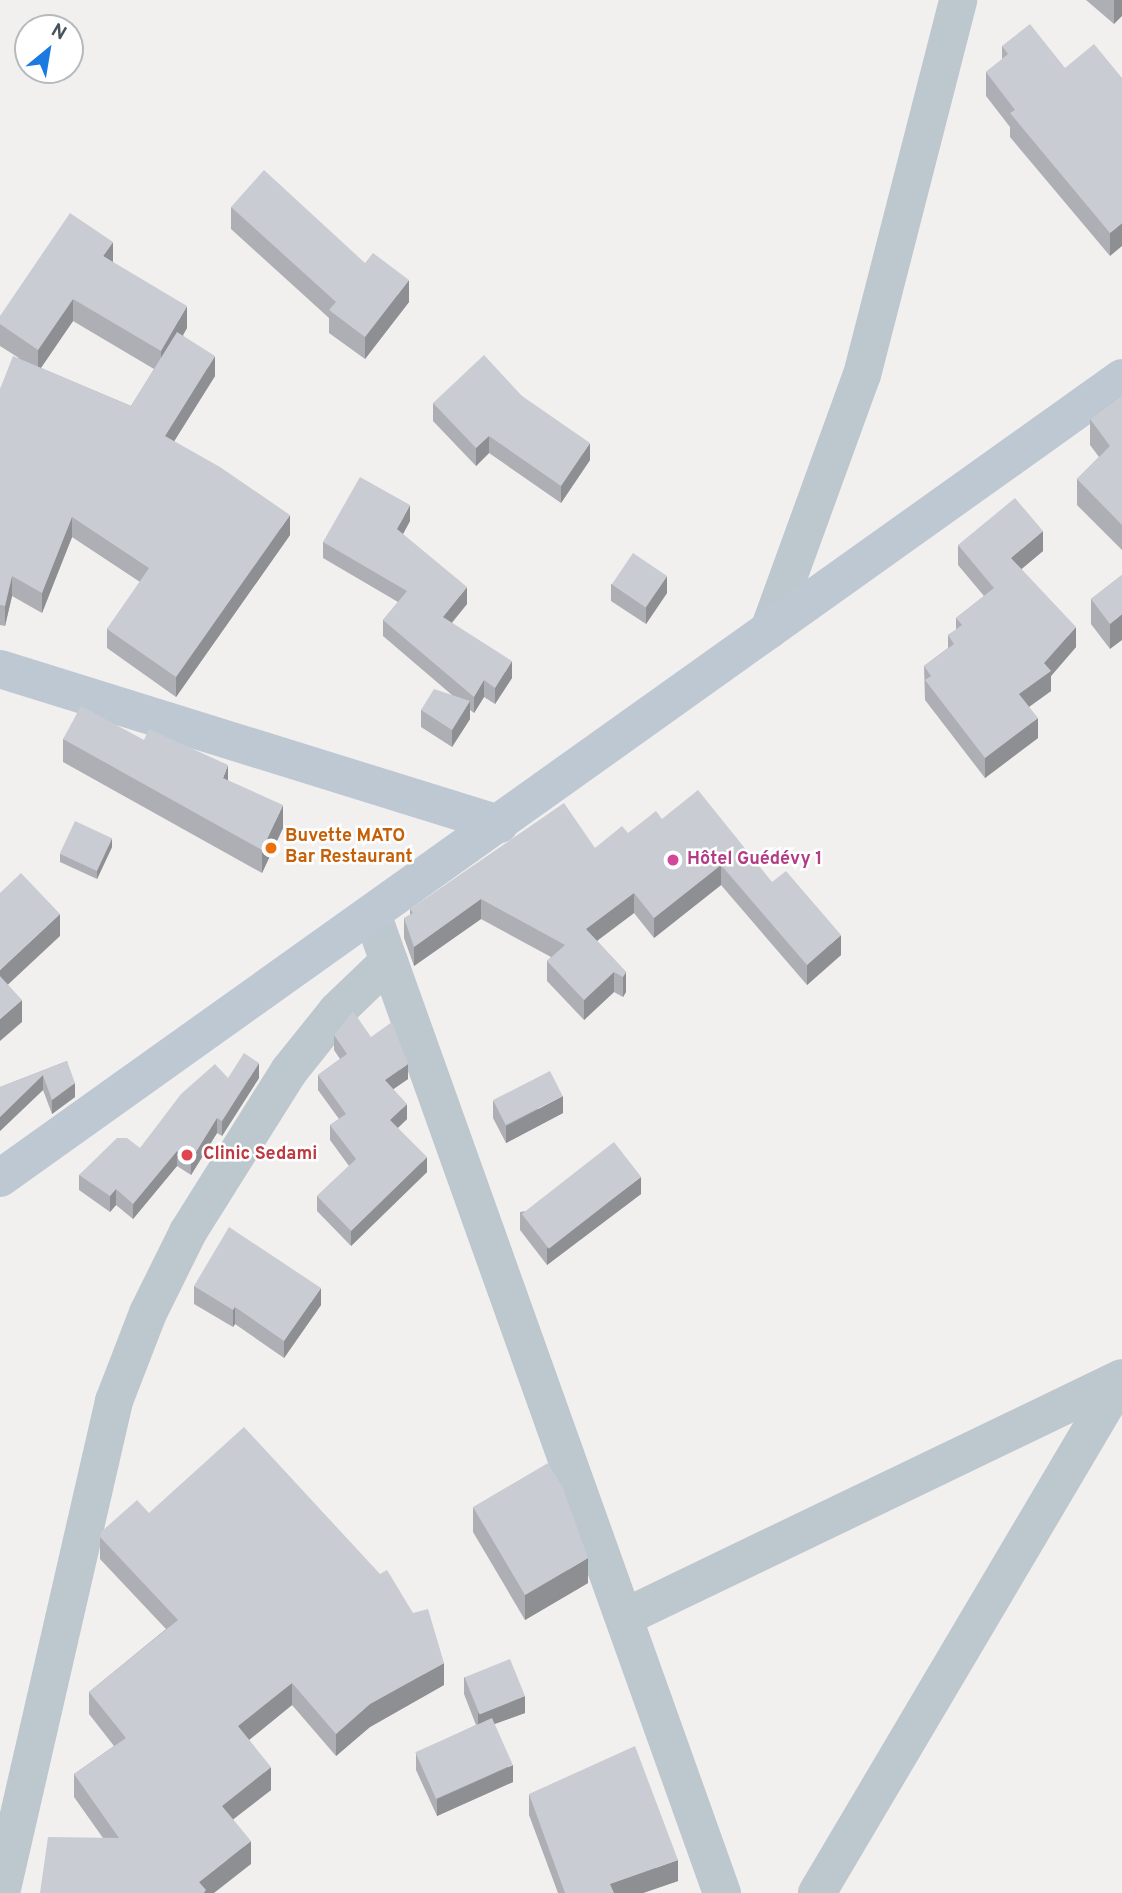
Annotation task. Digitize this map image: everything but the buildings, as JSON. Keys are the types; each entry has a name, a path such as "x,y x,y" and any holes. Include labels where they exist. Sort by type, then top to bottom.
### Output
{"main road":[{"path":"0,1178 1122,378"},
{"path":"0,669 499,824"}],"street":[{"path":"769,630 862,375 958,0"},
{"path":"372,914 722,1893"},
{"path":"1,1893 114,1401 148,1313 188,1231 289,1071 337,1011 389,961"},
{"path":"625,1617 1121,1378"},
{"path":"817,1893 1121,1378"}],"place":[{"name":"Buvette MATO Bar Restaurant","path":"271,848"},
{"name":"Hôtel Guédévy 1","path":"673,860"},
{"name":"Clinic Sedami","path":"187,1155"}]}
